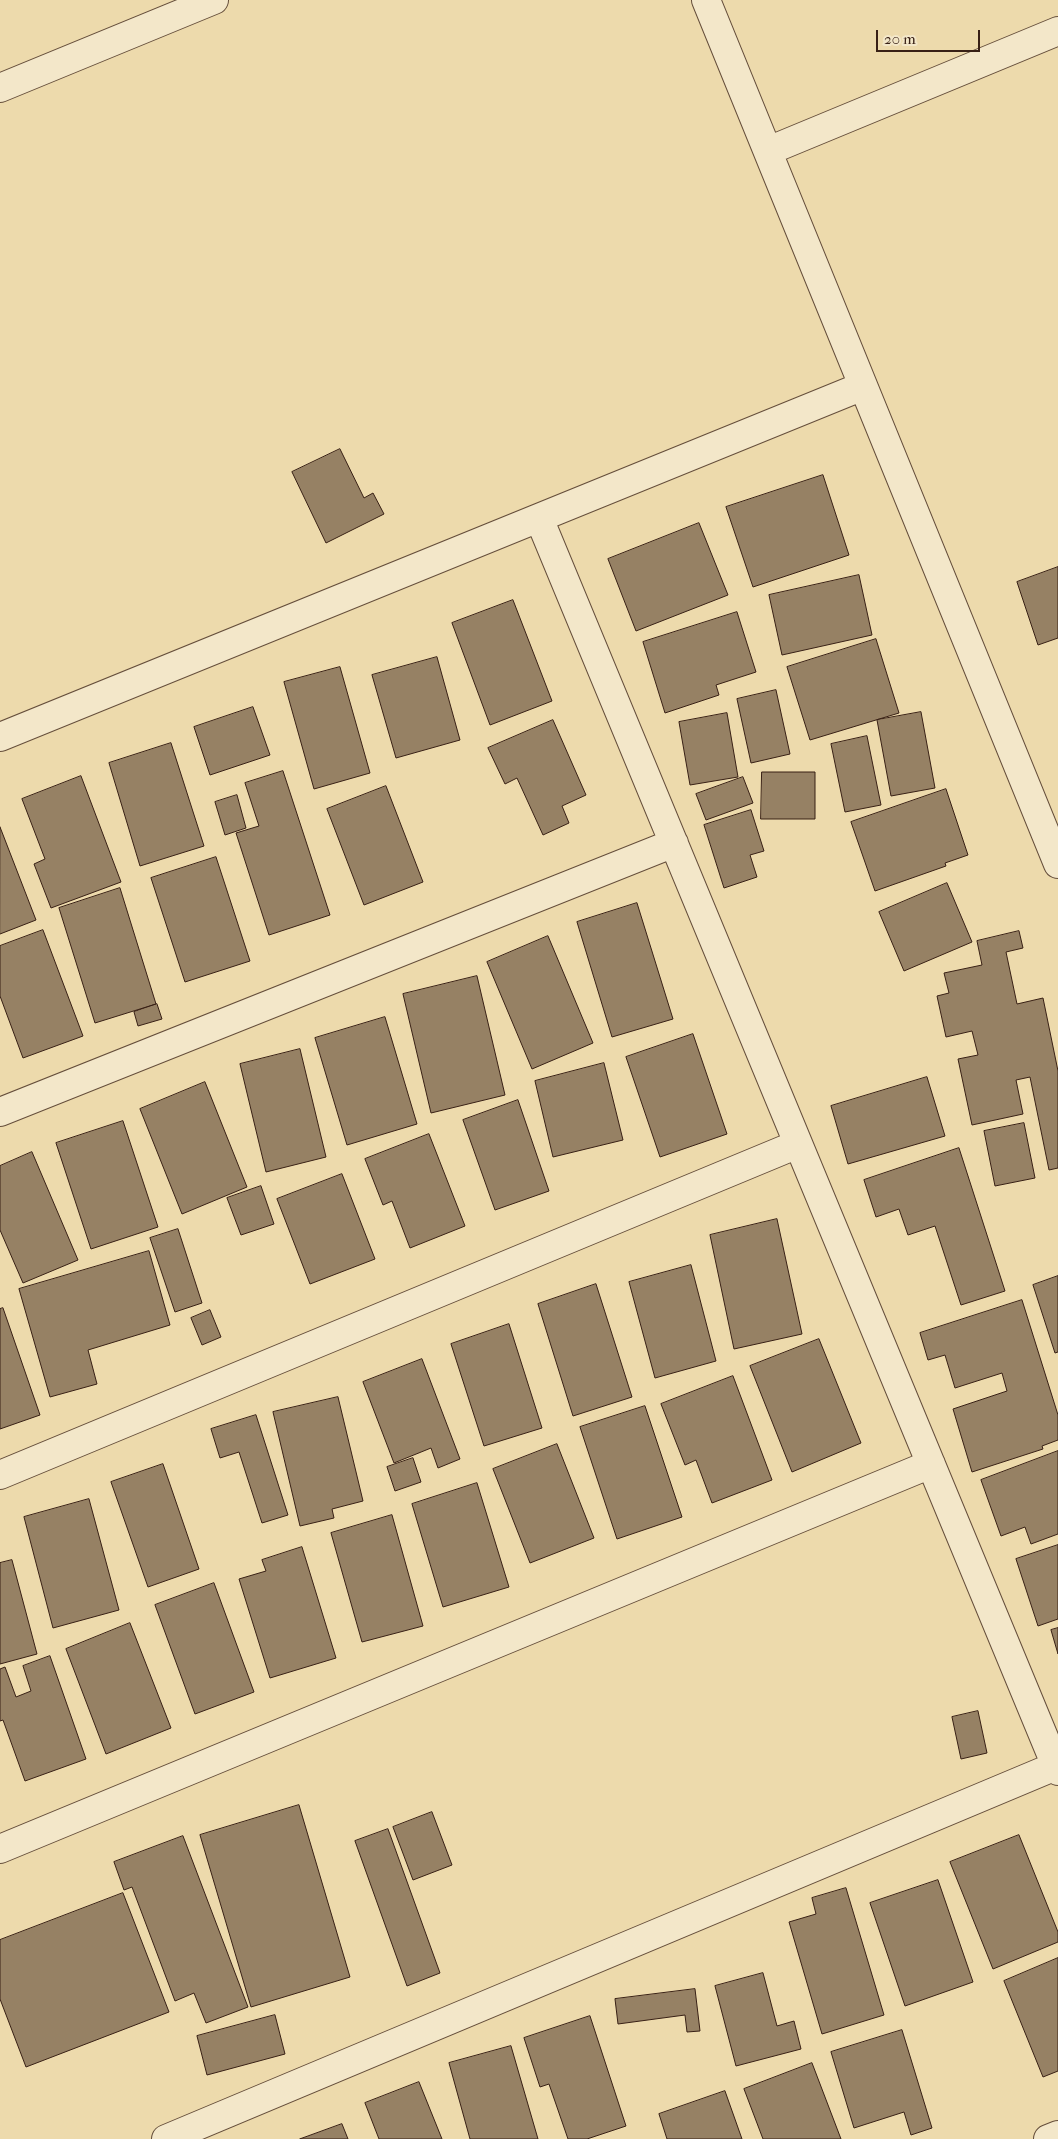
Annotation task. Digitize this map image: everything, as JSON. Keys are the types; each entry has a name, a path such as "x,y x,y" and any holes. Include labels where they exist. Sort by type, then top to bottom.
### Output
{"street":[{"path":"0,88 214,0"},
{"path":"706,0 1058,864"},
{"path":"768,151 1058,31"},
{"path":"0,736 863,386"},
{"path":"166,2139 1057,1767 539,518"},
{"path":"0,1112 674,843"},
{"path":"0,1475 798,1144"},
{"path":"0,1849 931,1464"},
{"path":"1048,2139 1058,2135"}],"building":[{"path":"340,449 364,498 373,493 384,514 326,543 292,472"},
{"path":"823,475 849,555 753,587 726,507"},
{"path":"699,523 728,595 636,631 608,559"},
{"path":"1058,567 1058,638 1038,645 1017,582"},
{"path":"859,575 872,635 782,655 769,595"},
{"path":"513,600 552,701 490,725 452,623"},
{"path":"737,612 756,672 716,685 719,695 665,713 643,642"},
{"path":"876,639 899,713 810,740 787,667"},
{"path":"437,657 460,740 396,758 372,675"},
{"path":"340,667 370,773 314,789 284,682"},
{"path":"776,690 790,754 751,763 737,699"},
{"path":"253,707 270,755 210,775 194,727"},
{"path":"921,712 935,788 891,796 877,720"},
{"path":"727,713 738,777 690,785 679,722"},
{"path":"553,720 586,795 562,806 569,823 543,835 517,778 505,784 488,748"},
{"path":"867,736 881,805 845,812 831,744"},
{"path":"171,743 204,846 140,866 109,763"},
{"path":"283,771 330,915 269,935 236,833 259,826 245,783"},
{"path":"762,772 815,772 815,819 761,819"},
{"path":"81,776 121,882 51,908 34,864 45,859 22,799"},
{"path":"743,777 753,803 706,820 696,794"},
{"path":"386,786 423,882 364,905 327,809"},
{"path":"946,789 968,855 945,863 946,866 875,891 851,822"},
{"path":"237,795 246,828 225,835 215,802"},
{"path":"751,810 764,851 750,855 757,877 724,888 704,825"},
{"path":"0,827 36,920 0,934"},
{"path":"216,857 250,961 185,982 151,878"},
{"path":"947,883 972,942 904,971 879,912"},
{"path":"120,888 156,1004 95,1023 59,908"},
{"path":"637,903 673,1019 612,1037 577,922"},
{"path":"43,930 83,1036 23,1058 0,996 0,946"},
{"path":"1019,931 1023,948 1006,952 1017,1004 1043,998 1058,1071 1058,1168 1049,1170 1030,1077 1016,1080 1023,1114 972,1125 958,1059 978,1055 972,1031 946,1037 937,996 949,993 944,973 982,965 977,941"},
{"path":"548,936 593,1043 532,1069 487,962"},
{"path":"477,976 505,1095 431,1113 403,994"},
{"path":"157,1004 162,1019 138,1026 134,1012"},
{"path":"385,1017 417,1124 347,1145 315,1038"},
{"path":"693,1034 727,1134 660,1157 626,1057"},
{"path":"300,1049 326,1157 266,1172 240,1064"},
{"path":"604,1063 623,1140 553,1157 535,1081"},
{"path":"927,1077 945,1136 848,1164 831,1106"},
{"path":"205,1082 247,1187 182,1214 140,1109"},
{"path":"518,1100 549,1191 495,1210 463,1120"},
{"path":"123,1121 158,1227 91,1249 56,1143"},
{"path":"1024,1123 1035,1178 995,1186 984,1131"},
{"path":"429,1134 465,1226 410,1248 392,1201 383,1205 365,1159"},
{"path":"959,1148 1005,1291 961,1305 935,1226 908,1235 899,1209 876,1217 864,1180"},
{"path":"32,1152 78,1260 23,1283 0,1230 0,1166"},
{"path":"342,1174 375,1259 310,1284 277,1199"},
{"path":"261,1186 274,1224 241,1235 227,1198"},
{"path":"777,1219 802,1334 734,1349 710,1235"},
{"path":"178,1229 202,1303 175,1312 150,1238"},
{"path":"149,1251 170,1325 88,1350 97,1384 50,1397 19,1289"},
{"path":"691,1265 716,1361 655,1378 629,1282"},
{"path":"1058,1276 1058,1352 1055,1353 1033,1285"},
{"path":"596,1284 632,1397 573,1416 538,1304"},
{"path":"1022,1300 1058,1415 1058,1440 1042,1446 1043,1449 972,1472 953,1409 1007,1391 1002,1373 955,1388 945,1355 928,1360 920,1333"},
{"path":"3,1308 40,1415 0,1429 0,1309"},
{"path":"210,1310 221,1337 202,1345 191,1318"},
{"path":"509,1324 542,1428 484,1446 451,1344"},
{"path":"819,1339 861,1443 792,1472 750,1366"},
{"path":"422,1359 460,1459 438,1468 431,1448 394,1463 363,1382"},
{"path":"733,1376 772,1480 712,1503 696,1460 685,1465 661,1404"},
{"path":"338,1397 363,1501 332,1509 334,1518 300,1526 273,1412"},
{"path":"645,1406 682,1517 617,1539 580,1427"},
{"path":"256,1415 288,1515 262,1523 239,1452 220,1458 211,1429"},
{"path":"557,1444 594,1538 530,1563 493,1469"},
{"path":"1058,1451 1058,1534 1031,1544 1025,1527 1001,1536 981,1480"},
{"path":"413,1458 421,1482 395,1491 387,1467"},
{"path":"163,1464 199,1569 148,1587 111,1482"},
{"path":"477,1483 509,1587 443,1607 412,1504"},
{"path":"89,1499 119,1610 53,1628 24,1517"},
{"path":"392,1515 423,1626 362,1642 331,1533"},
{"path":"1058,1545 1058,1619 1038,1626 1016,1559"},
{"path":"302,1547 336,1658 270,1678 239,1579 266,1571 262,1560"},
{"path":"12,1560 37,1654 0,1664 0,1563"},
{"path":"214,1583 254,1692 195,1714 155,1605"},
{"path":"130,1623 171,1728 106,1754 66,1649"},
{"path":"1058,1628 1058,1654 1051,1630"},
{"path":"50,1656 86,1759 25,1781 3,1720 0,1721 0,1669 5,1667 16,1697 31,1691 23,1666"},
{"path":"978,1711 987,1753 961,1759 952,1717"},
{"path":"299,1805 350,1977 251,2007 200,1835"},
{"path":"432,1812 452,1865 413,1880 393,1827"},
{"path":"388,1829 440,1973 407,1986 355,1841"},
{"path":"1019,1835 1058,1932 1058,1942 993,1969 950,1862"},
{"path":"183,1836 248,2007 206,2023 194,1993 175,2001 132,1887 124,1890 114,1862"},
{"path":"938,1880 973,1982 905,2006 870,1903"},
{"path":"846,1888 884,2015 822,2034 789,1922 816,1914 812,1898"},
{"path":"123,1893 169,2012 26,2067 0,1999 0,1940"},
{"path":"1058,1958 1058,2071 1043,2077 1004,1981"},
{"path":"763,1973 777,2026 794,2021 801,2049 736,2066 715,1986"},
{"path":"695,1989 700,2031 687,2032 685,2015 618,2024 615,1999"},
{"path":"275,2015 285,2054 207,2075 197,2036"},
{"path":"590,2016 626,2126 587,2139 568,2139 549,2084 540,2087 524,2038"},
{"path":"902,2030 932,2128 911,2135 904,2112 854,2128 831,2052"},
{"path":"511,2046 538,2139 470,2139 449,2063"},
{"path":"812,2063 841,2139 763,2139 744,2089"},
{"path":"419,2082 442,2139 379,2139 365,2103"},
{"path":"725,2091 742,2139 667,2139 659,2114"},
{"path":"342,2124 348,2139 300,2139"}]}
